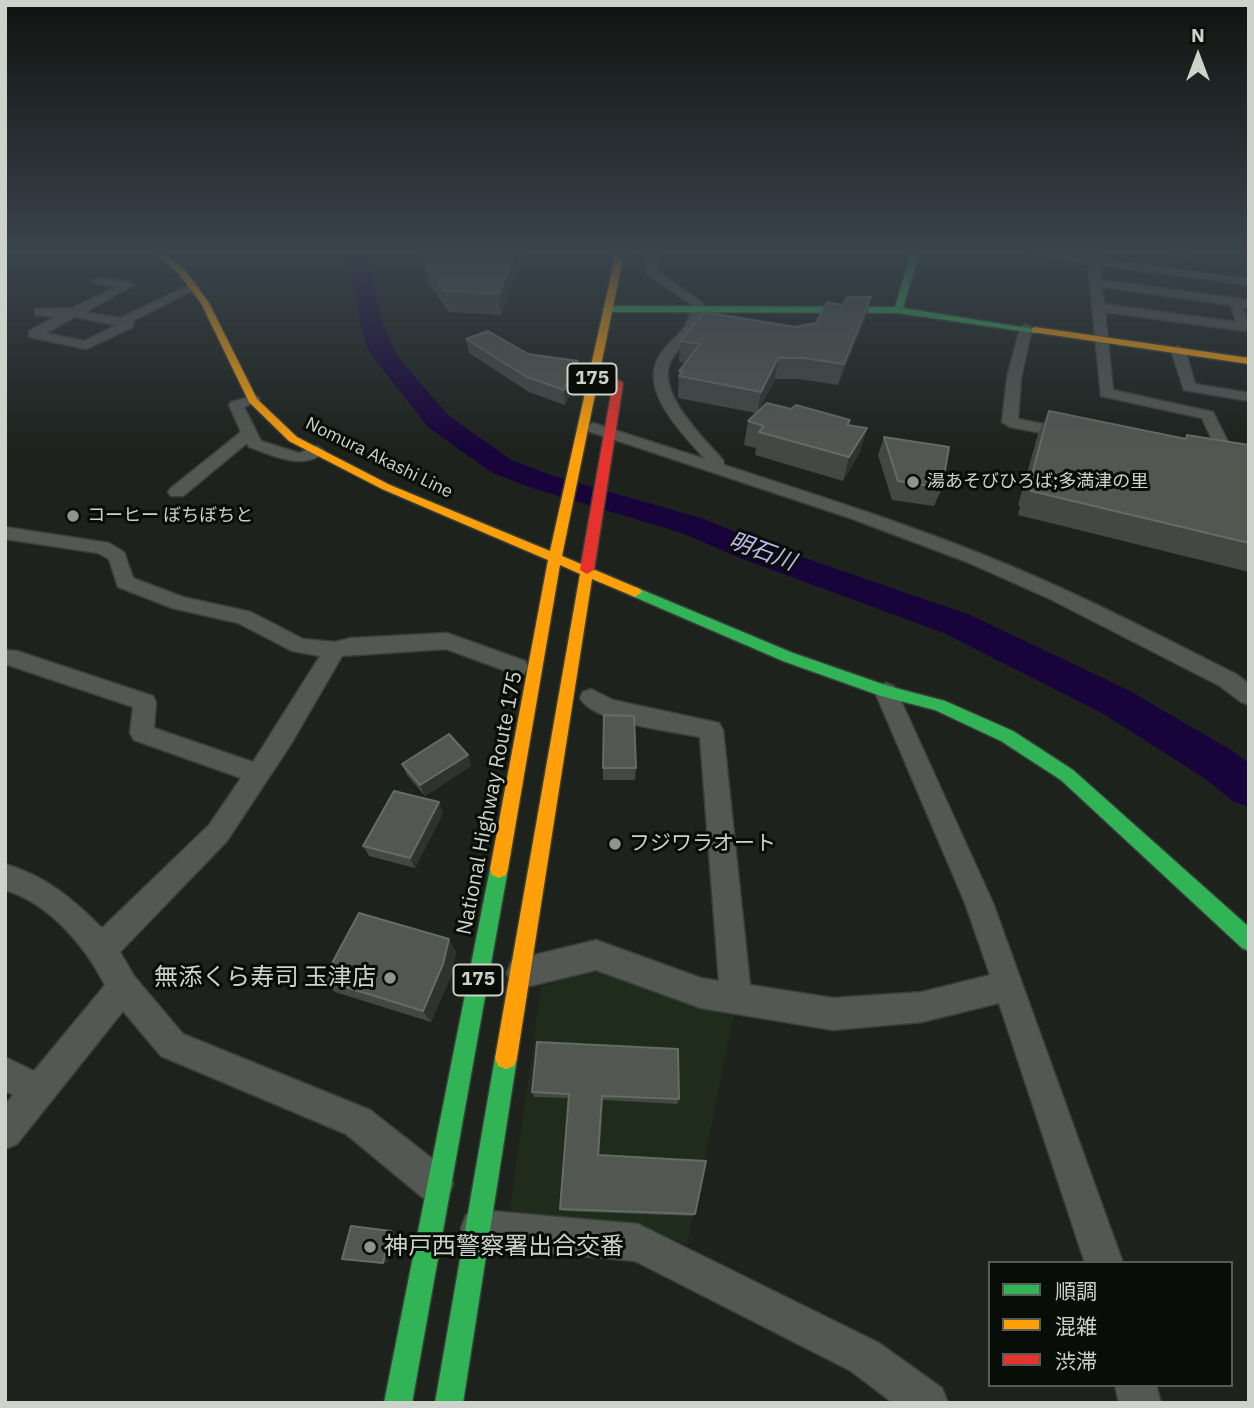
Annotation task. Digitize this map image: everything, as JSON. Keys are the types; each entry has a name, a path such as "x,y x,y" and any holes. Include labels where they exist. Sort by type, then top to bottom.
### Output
{"main road":[{"name":"Nomura Akashi Line","path":"213,319 253,400 293,439 386,487 788,657 886,692 939,705 1007,736 1067,775 1249,941"},
{"name":"National Highway Route 175","path":"398,1403 538,663 555,557 604,319"},
{"path":"960,319 1249,361"},
{"name":"175","path":"449,1403 621,364"}],"street":[{"path":"62,319 34,334 86,345 129,324 104,319"},
{"path":"122,322 129,319"},
{"path":"697,319 693,331 665,357 660,368 659,383 671,406 718,463 713,469"},
{"path":"1099,319 1106,393 1208,415 1228,458"},
{"path":"1183,319 1244,327 1243,319"},
{"path":"1026,328 1014,378 1010,422 1090,437"},
{"path":"1178,350 1189,387 1249,397"},
{"path":"253,400 236,405 255,444 300,458 317,451"},
{"path":"583,425 856,514 974,558 1238,679 1249,696"},
{"path":"177,492 250,433"},
{"path":"1204,454 1249,461"},
{"path":"5,533 102,547 117,556 124,582 179,603 244,617 299,646 335,650 351,646 447,641 517,667"},
{"path":"102,949 218,833 335,650"},
{"path":"9,657 145,702 142,733 258,774"},
{"path":"886,692 979,903 1103,1261"},
{"path":"591,698 607,708 711,730 736,998"},
{"path":"5,877 26,883 63,908 102,949 123,987 172,1045 358,1122 439,1187 477,1227 638,1243 865,1357 927,1403"},
{"path":"522,973 596,954 701,993 832,1014 922,1007 1008,986"},
{"path":"5,1132 123,987"},
{"path":"5,1073 38,1091"}],"shaded area":[{"path":"589,969 697,1005 735,1010 687,1245 648,1228 509,1216 541,987"}],"building":[{"path":"698,319 745,319 795,327 816,323 818,319 862,319 844,364 803,358 778,358 761,392 679,376 683,372 679,371 700,344 680,341"},
{"path":"488,331 528,354 578,361 564,390 527,377 466,339"},
{"path":"767,403 791,409 796,405 850,420 847,425 867,428 849,457 759,432 764,426 748,421"},
{"path":"1049,411 1186,439 1187,435 1249,445 1249,543 1031,491 1033,482 1030,482"},
{"path":"884,437 949,447 942,488 898,481"},
{"path":"604,715 634,716 636,768 603,768"},
{"path":"449,734 468,755 420,785 402,764"},
{"path":"394,791 439,802 410,858 363,846"},
{"path":"359,913 449,939 443,964 423,1011 323,980"},
{"path":"537,1042 678,1049 679,1099 602,1096 598,1155 706,1161 695,1214 560,1209 569,1094 532,1092"},
{"path":"351,1226 391,1231 383,1263 342,1259"}],"waterway":[{"name":"明石川","path":"371,319 379,347 415,396 438,421 501,466 543,482 693,526 752,551 957,624 1116,702 1219,765 1249,788"}],"traffic: fast":[{"path":"958,319 1035,330"},
{"path":"635,592 788,657 886,692 939,705 1007,736 1067,775 1249,941"},
{"path":"398,1403 499,869"},
{"path":"449,1403 506,1058"}],"traffic: slow":[{"path":"213,319 253,400 293,439 386,487 635,592"},
{"path":"499,869 555,557 606,319"},
{"path":"1035,330 1249,361"},
{"path":"506,1058 587,570"}],"traffic: jam":[{"path":"587,570 618,383"}],"place":[{"name":"湯あそびひろば;多満津の里","path":"913,482"},
{"name":"コーヒー ぼちぼちと","path":"73,516"},
{"name":"フジワラオート","path":"615,844"},
{"name":"無添くら寿司 玉津店","path":"390,978"},
{"name":"神戸西警察署出合交番","path":"370,1247"}]}
